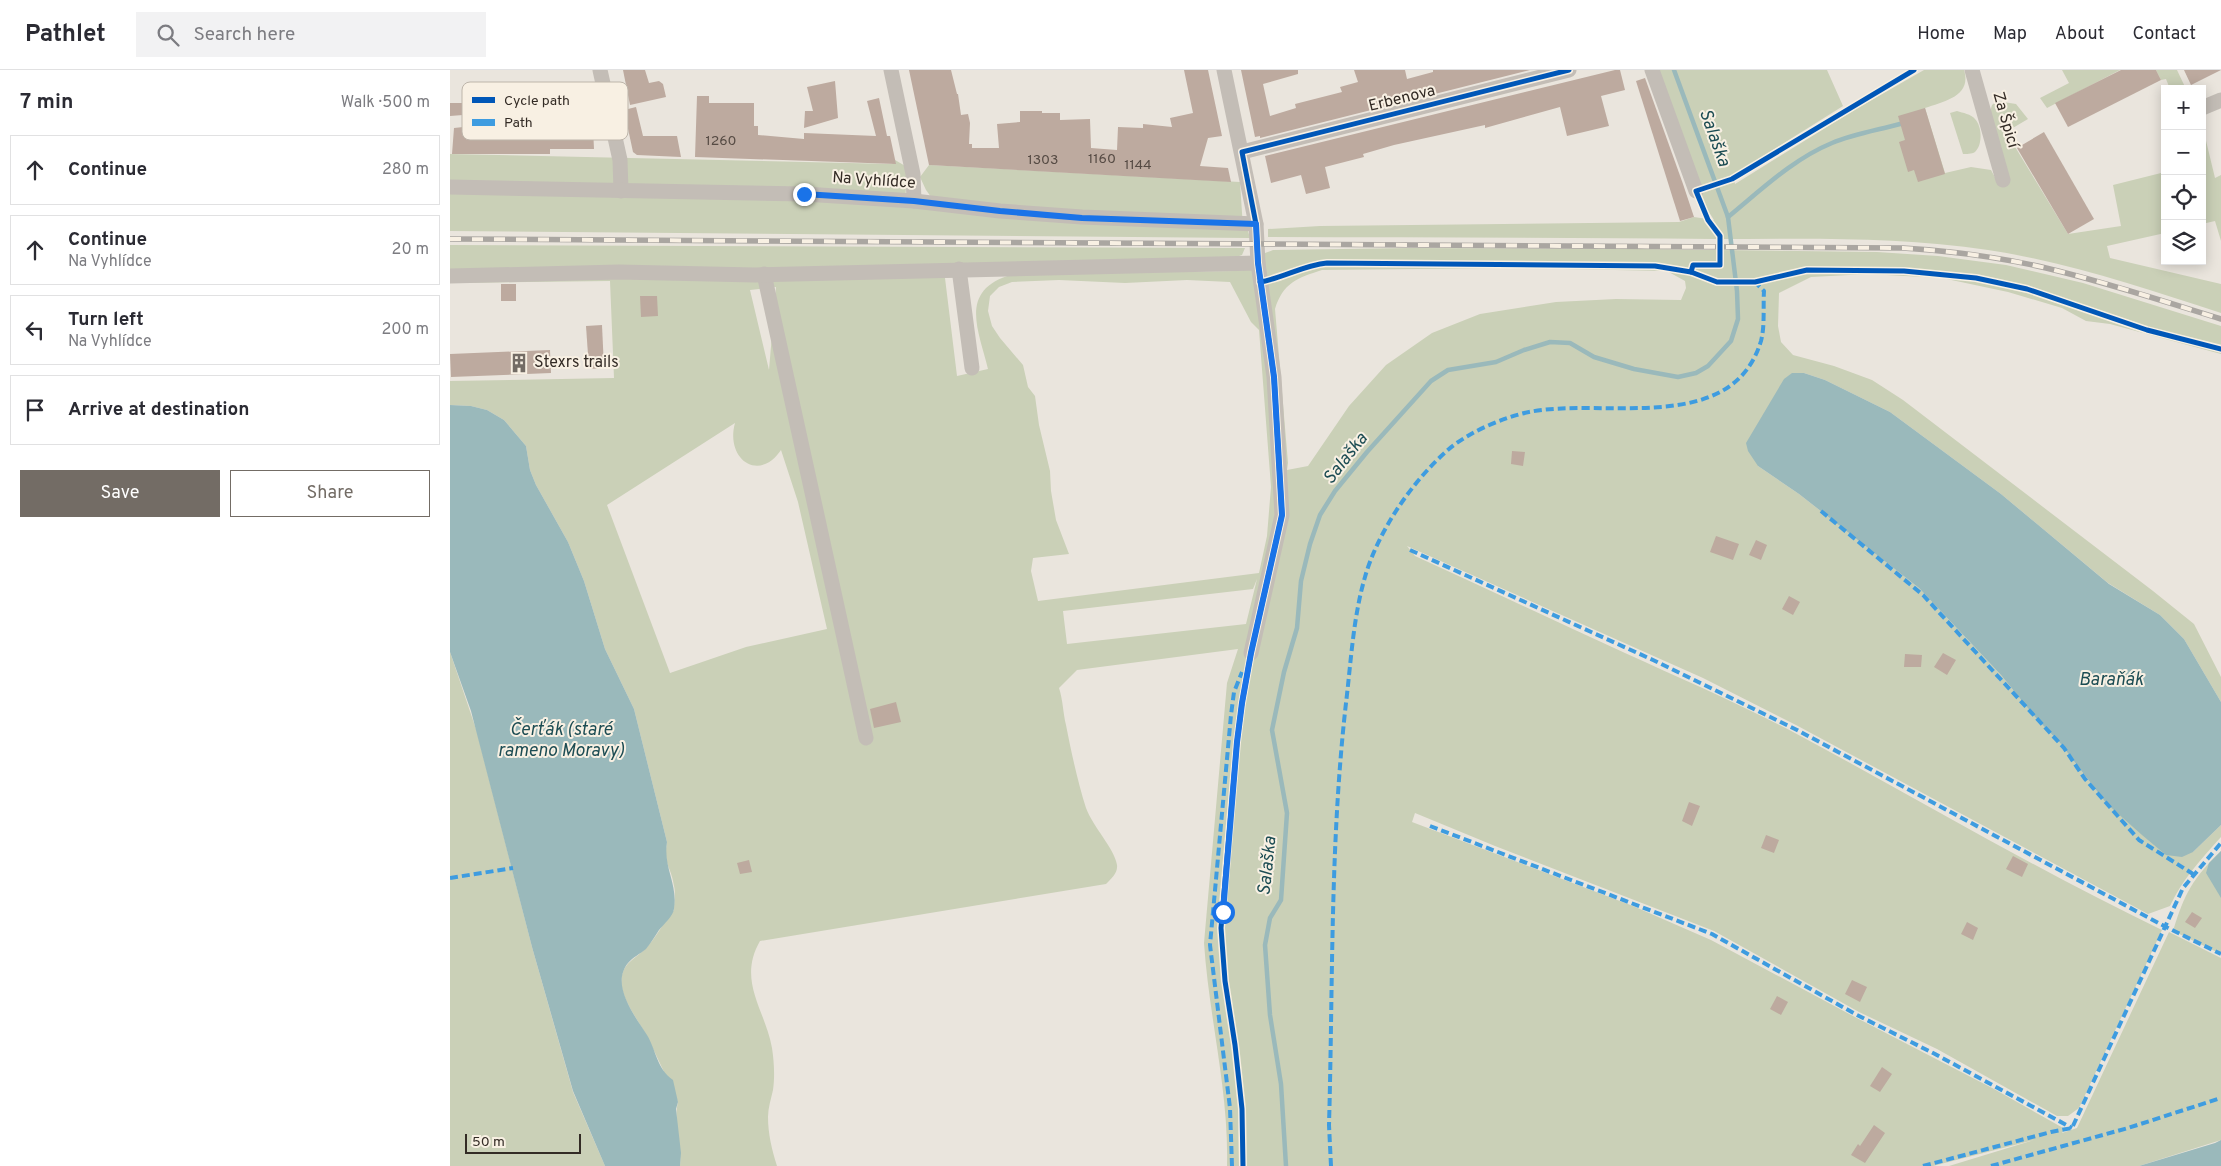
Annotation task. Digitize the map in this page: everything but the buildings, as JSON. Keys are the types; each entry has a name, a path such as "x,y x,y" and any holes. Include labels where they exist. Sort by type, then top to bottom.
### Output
{"street":[{"path":"891,70 913,174 914,201"},
{"path":"1224,70 1256,224 1258,263 1274,377 1282,515 1251,653"},
{"name":"Erbenova","path":"1242,152 1569,70"},
{"path":"1652,70 1696,192"},
{"name":"Za Špicí","path":"1972,70 2003,180"},
{"path":"2206,106 2221,100"},
{"path":"616,140 620,160 621,191"},
{"name":"Na Vyhlídce","path":"450,187 804,194 914,201 1082,218 1256,224"},
{"path":"450,276 619,272 764,274 1258,263"},
{"path":"959,270 972,368"},
{"path":"764,274 866,738"}],"green space":[{"path":"1659,70 1827,70 1843,106 1733,175 1735,184 1856,109 1924,70 1964,70 1964,86 1960,92 1948,100 1925,108 1945,173 1971,167 1991,170 1998,183 1990,112 1992,105 1997,101 2016,104 2028,119 2006,132 2068,234 2121,226 2113,185 2161,173 2161,234 2107,246 2110,258 2221,284 2221,313 2163,294 2047,261 1988,250 1919,242 1816,239 1268,237 1268,229 1320,226 1679,222 1694,217 1714,220 1705,206"},
{"path":"2062,70 2120,70 2047,108 2040,98 2069,83"},
{"path":"2156,70 2177,70 2184,85 2168,85 2166,79 2161,80"},
{"path":"1957,111 1971,116 1979,126 1981,135 1978,149 1974,153 1963,154 1950,113"},
{"path":"2206,141 2215,178 2221,175 2221,241 2215,221 2206,223"},
{"path":"450,154 892,164 895,160 907,167 905,205 939,208 926,190 920,177 929,165 1240,182 1243,228 1248,231 1250,238 450,231"},
{"path":"450,245 1245,248 1242,255 1236,257 945,278 957,376 988,369 977,325 976,312 978,300 984,290 996,281 1013,274 1235,271 1252,269 1265,253 1273,250 1411,248 1640,249 1877,252 1938,256 2006,265 2083,283 2221,326 2221,354 2110,324 2086,321 2062,308 2008,292 1942,278 1868,274 1811,277 1779,293 1778,326 1781,342 1793,355 1834,366 1872,380 1903,400 2194,624 2221,677 2221,702 2184,639 2160,615 2108,583 2001,494 1890,412 1825,380 1804,373 1758,466 1799,494 1919,588 2001,675 2035,717 2060,743 2106,803 2193,852 2221,825 2221,837 2186,879 2170,906 2148,914 1796,725 1703,678 1407,546 1415,556 1774,722 2023,859 2162,930 2079,1108 2068,1116 2057,1116 1937,1049 1859,1012 1714,931 1415,813 1412,822 1633,906 1711,940 1994,1089 2065,1129 2062,1133 2077,1128 2169,932 2221,958 2221,1140 2139,1166 1949,1166 2034,1140 1933,1166 1227,1166 1225,1110 1204,943 1227,683 1238,649 1077,670 1059,688 1072,756 1086,808 1093,823 1112,852 1117,865 1115,873 1106,884 760,941 751,969 755,995 769,1034 773,1053 774,1080 768,1110 768,1123 777,1166 680,1166 676,1117 678,1102 651,1045 626,999 621,983 623,971 648,946 674,910 675,898 673,879 666,856 667,842 634,709 605,649 584,581 568,542 536,485 530,470 526,446 504,420 487,410 471,406 450,405 450,381 614,378 610,281 450,283","holes":["1510,268 1667,271 1685,281 1686,288 1681,300 1616,299 1556,302 1480,314 1432,333 1386,365 1349,406 1308,466 1287,470 1288,463 1275,309 1278,300 1287,287 1298,279 1322,270","1059,280 1125,283 1187,280 1230,282 1251,322 1259,330 1271,487 1267,536 1259,573 1038,601 1031,571 1033,558 1069,554 1056,520 1050,471 1039,425 1035,396 1028,387 1023,365 992,326 988,311 990,296 999,287 1012,282","776,287 769,370 750,290","735,423 733,436 735,447 739,456 746,462 754,465 763,465 772,460 781,450 798,502 827,629 746,647 670,673 607,505","1257,579 1246,624 1067,644 1063,611 1253,589"]},
{"path":"450,652 477,732 532,947 573,1092 605,1166 450,1166"},
{"path":"2221,851 2221,954 2173,931 2181,907 2196,878"}],"water":[{"name":"Baraňák","path":"1792,373 1804,373 1825,380 1890,412 2001,494 2109,584 2160,615 2184,639 2221,702 2221,825 2193,852 2182,857 2166,855 2142,835 2106,803 2060,743 2035,717 2001,675 1919,588 1799,494 1758,466 1748,451 1746,443 1784,379"},
{"name":"Čerťák (staré rameno Moravy)","path":"450,405 471,406 487,410 504,420 526,446 530,470 536,485 568,542 584,581 605,649 634,709 667,842 667,860 675,900 672,914 646,949 628,963 623,972 622,981 626,1000 631,1010 647,1035 663,1070 673,1080 678,1102 676,1109 681,1153 680,1166 605,1166 573,1091 532,947 471,711 450,652"},
{"path":"2221,851 2221,898 2206,873 2209,863"},
{"path":"2221,1140 2221,1166 2139,1166 2215,1143"}],"waterway":[{"name":"Salaška","path":"1286,1166 1281,1084 1270,1015 1265,945 1270,918 1281,900 1287,813 1272,730 1284,672 1297,628 1301,581 1310,544 1320,515 1335,491 1367,452 1431,381 1448,370 1496,362 1524,350 1550,342 1570,343 1594,357 1634,369 1678,377 1696,373 1708,366 1731,341 1738,319 1737,291 1728,217 1674,70"},
{"path":"1728,217 1791,166 1818,150 1848,137 1900,124"}],"railway":[{"path":"450,239 1903,248 1975,255 2046,268 2221,319"}],"marked path":[{"path":"1331,1166 1329,1125 1337,808 1355,624 1365,577 1379,542 1398,507 1436,462 1457,443 1487,426 1529,412 1559,409 1662,407 1694,402 1723,390 1746,371 1761,341 1764,291 1755,282"},
{"path":"1821,511 1923,595 2064,748 2085,779 2139,840 2193,874"},
{"path":"1410,550 1653,660 1797,730 2166,927 2221,954"},
{"path":"1232,1166 1230,1108 1210,945 1231,715 1234,692 1242,672"},
{"path":"1430,826 1712,934 1857,1015 1935,1054 2072,1128"},
{"path":"1923,1166 2072,1128 2183,888 2221,843"},
{"path":"450,878 513,868"},
{"path":"1991,1166 2128,1128 2221,1098"}],"cycle path":[{"path":"1243,1166 1242,1109 1225,981 1221,928 1242,703 1251,653 1282,515 1274,377 1258,263 1256,224 1242,152 1569,70"},
{"path":"1691,272 1693,265 1720,265 1720,236 1708,220 1696,191 1732,179 1914,70"},
{"path":"1260,282 1310,266 1327,263 1655,266 1691,272 1717,282 1755,282 1807,270 1904,271 1976,278 2027,289 2147,330 2221,349"}],"place":[{"name":"Stexrs trails","path":"519,363"}],"route":[{"path":"804,194 914,201 1082,218 1256,224 1258,263 1274,377 1282,515 1251,653 1242,703 1223,912"}]}
